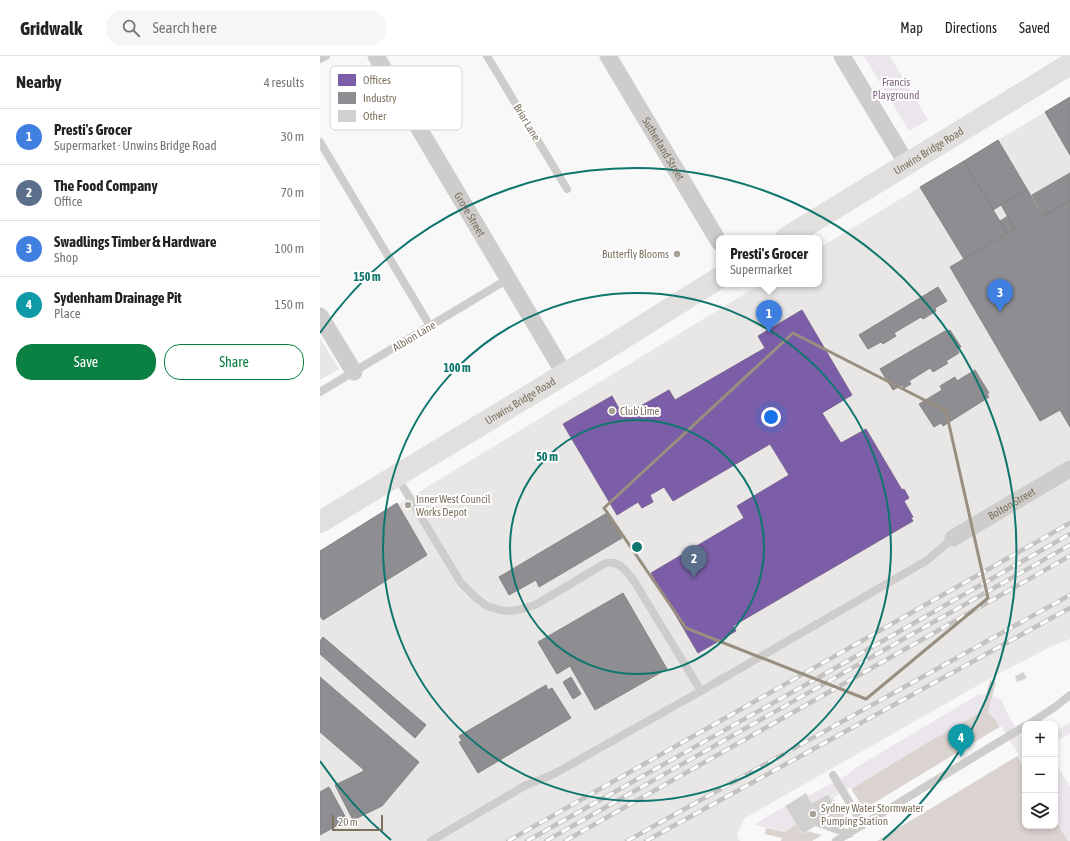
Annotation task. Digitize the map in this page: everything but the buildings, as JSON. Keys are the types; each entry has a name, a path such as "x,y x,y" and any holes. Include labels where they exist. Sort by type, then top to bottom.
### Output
{"main road":[{"name":"Unwins Bridge Road","path":"791,235 1070,64"},
{"name":"Unwins Bridge Road","path":"320,522 564,373 602,352 716,280"}],"street":[{"name":"Grove Street","path":"376,56 382,66"},
{"name":"Sutherland Street","path":"608,56 716,237"},
{"path":"842,56 907,164"},
{"name":"Grove Street","path":"420,130 564,373"},
{"path":"320,316 354,372"},
{"name":"Bolton Street","path":"953,538 1070,469"}],"lane":[{"path":"320,59 326,56"},
{"name":"Briar Lane","path":"487,56 567,189"},
{"path":"320,142 430,326"},
{"name":"Albion Lane","path":"320,392 508,279"},
{"path":"396,476 461,583 476,598 487,606 500,610 511,611 522,609 535,605 604,564 609,562 623,567 634,581 701,691"},
{"path":"431,841 526,785 552,776 926,561 953,538"},
{"path":"1034,721 1055,708 1070,695"},
{"path":"836,841 1022,728"},
{"path":"833,775 863,825"},
{"path":"819,823 849,834"}],"highlighted area":[{"path":"793,333 946,411 988,598 866,699 686,628 604,508"}],"shaded area":[{"path":"1070,97 1070,639 1050,647 996,675 745,818 737,835 740,841 320,841 320,552 756,287 822,287 822,246"},
{"path":"320,338 339,369 320,380"},
{"path":"990,680 996,682 988,713 995,719 1022,764 1022,829 1058,829 1058,824 1068,841 781,841 782,838 765,834 766,828 785,832 832,801 981,711"}],"green space":[{"name":"Francis Playground","path":"864,56 890,56 928,120 909,131"},
{"path":"979,694 986,695 981,711 976,715 925,744 832,801 827,794 812,803 808,796 847,775 855,768"},
{"path":"993,696 1002,700 1006,711 1022,739 1022,764 995,719 988,713"},
{"path":"1070,722 1070,733 1058,740 1058,730"},
{"path":"1058,767 1070,787 1070,841 1068,841 1058,824"},
{"path":"785,806 797,825 786,832 755,825 760,821"}],"pier":[{"path":"1001,726 1019,755 877,841 812,841 822,835 807,831 831,817 844,822 847,820 833,798 850,787 864,809"}],"railway":[{"path":"508,841 1070,523"},
{"path":"527,841 1070,534"},
{"path":"546,841 1070,545"},
{"path":"565,841 1070,556"},
{"path":"627,841 1070,595"},
{"path":"646,841 1070,608"}],"place":[{"name":"Butterfly Blooms","path":"677,254"},
{"name":"Swadlings Timber & Hardware","path":"1000,312"},
{"name":"Presti's Grocer","path":"769,333"},
{"name":"Club Lime","path":"612,411"},
{"name":"Inner West Council Works Depot","path":"408,505"},
{"name":"The Food Company","path":"694,578"},
{"name":"Sydenham Drainage Pit","path":"961,757"},
{"name":"Sydney Water Stormwater Pumping Station","path":"813,814"}]}
